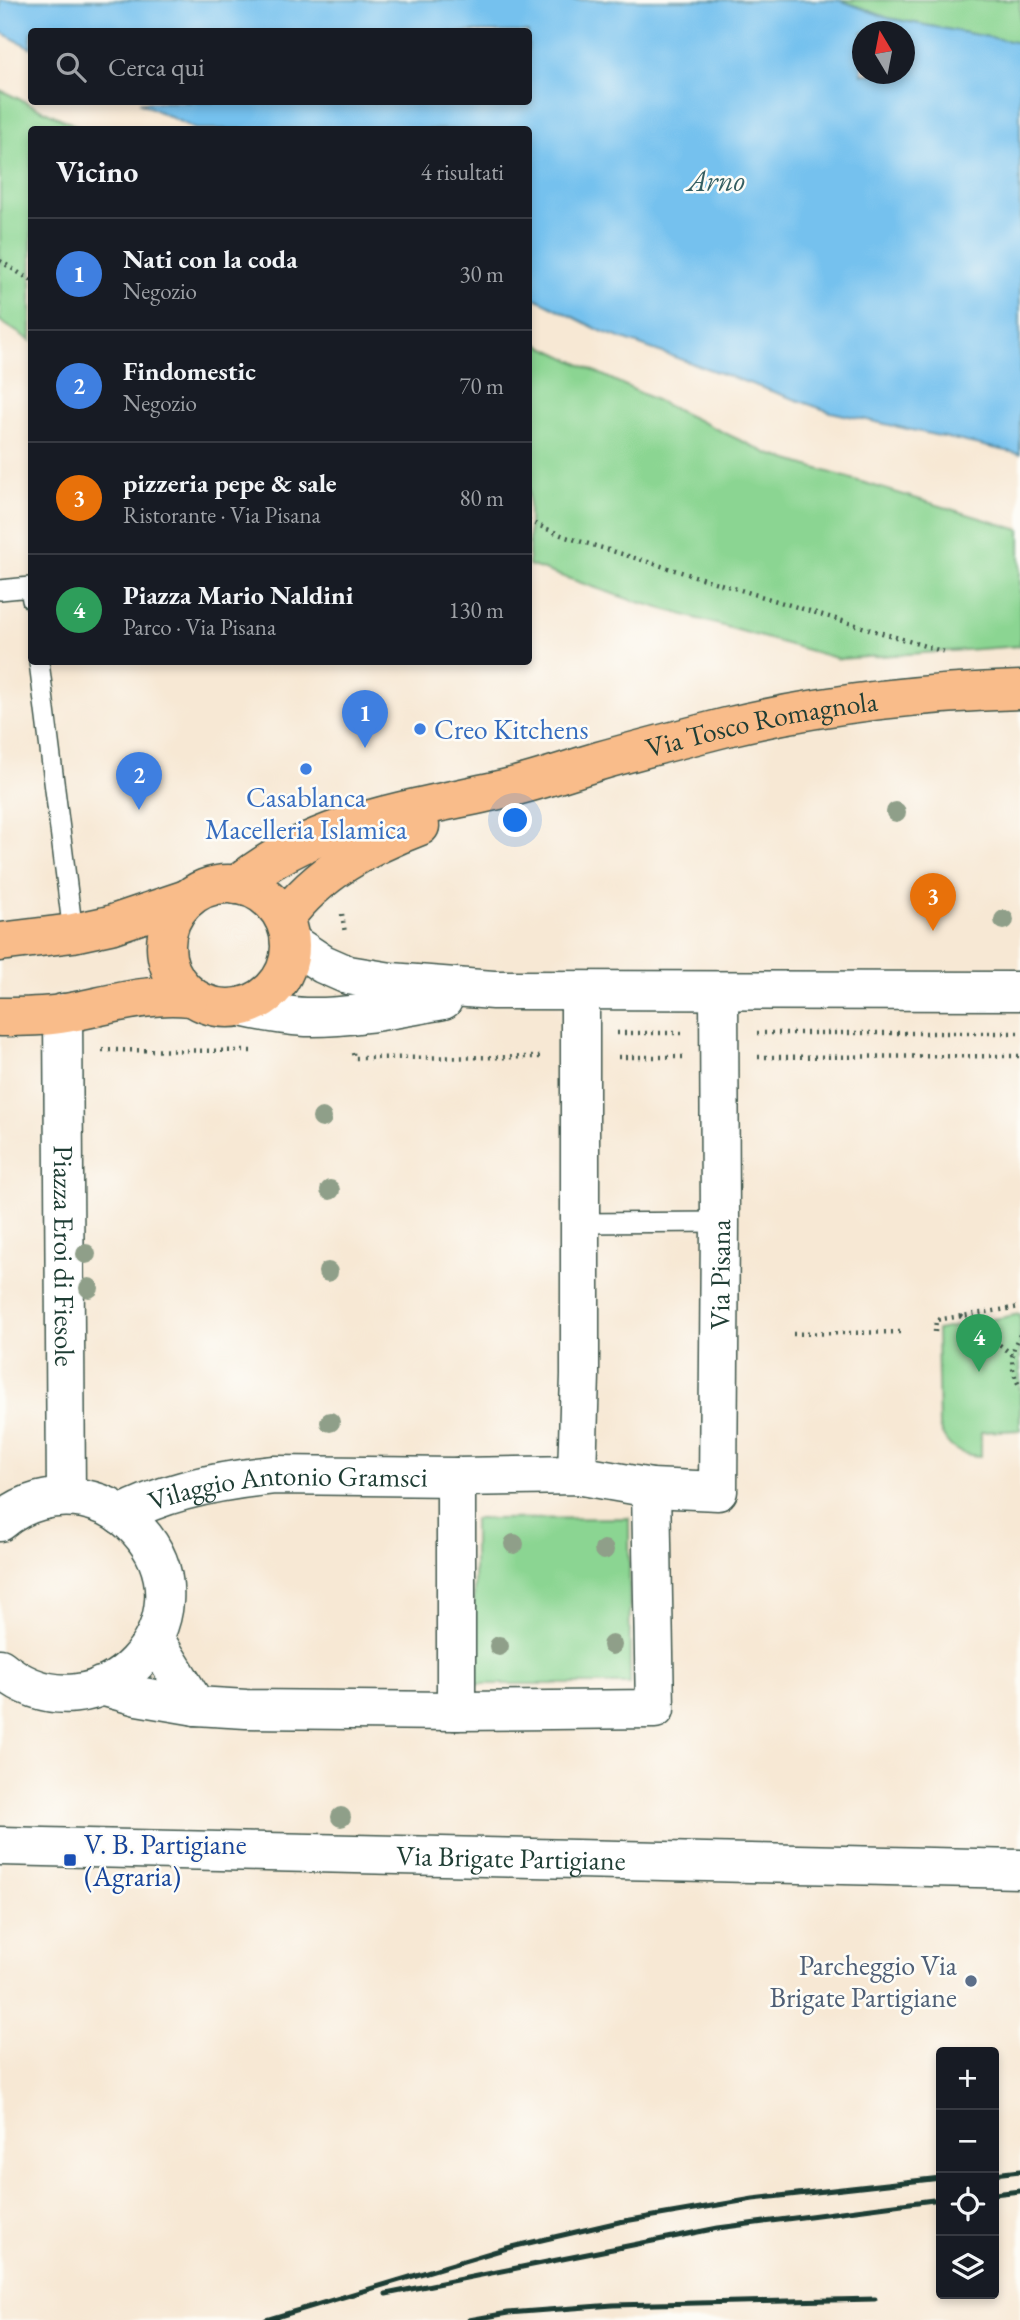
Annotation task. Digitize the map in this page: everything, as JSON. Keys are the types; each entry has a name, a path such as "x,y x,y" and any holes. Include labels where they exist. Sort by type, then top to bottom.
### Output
{"main road":[{"name":"Via Tosco Romagnola","path":"237,885 287,850 328,832 415,807 509,788 639,750 781,716 850,705 1020,690"},
{"name":"Via Tosco Romagnola","path":"287,931 303,895 359,853 509,788"},
{"path":"0,942 73,933 129,919 187,899 214,886 237,885 272,901 287,931 289,959 280,981 263,998 241,1007 218,1008 190,997 172,995 137,998 37,1017 0,1017"},
{"path":"187,899 174,915 166,945 170,968 176,981 190,997"}],"street":[{"path":"287,931 323,964 348,975 391,982 493,990 580,992 1020,990"},
{"path":"241,1007 275,1014 316,1017 388,1010 493,990"},
{"name":"Via Pisana","path":"651,1488 718,1490 719,991"},
{"path":"578,1475 580,992"},
{"name":"Piazza Eroi di Fiesole","path":"63,1013 66,1497"},
{"name":"Vilaggio Antonio Gramsci","path":"121,1515 159,1497 274,1475 578,1475 651,1488"},
{"name":"Vilaggio Antonio Gramsci","path":"456,1477 456,1711"},
{"path":"101,1686 137,1696 196,1706 259,1710 655,1709 651,1488"},
{"path":"0,1522 18,1509 33,1503 66,1497 93,1501 121,1515 144,1537 159,1565 163,1596 162,1611 154,1638 144,1656 130,1669 101,1686 80,1693 63,1694 33,1689 5,1680"},
{"path":"154,1638 196,1706"},
{"name":"Via Brigate Partigiane","path":"0,1846 1020,1868"}],"lane":[{"path":"0,590 28,587"},
{"path":"39,665 73,933"},
{"path":"580,1223 720,1222"}],"path":[{"path":"0,261 28,278"},
{"path":"532,523 566,537 952,654"},
{"path":"935,1332 936,1320 1020,1307"},
{"path":"960,1316 1012,1354"},
{"path":"793,1334 903,1332"},
{"path":"1020,1335 1012,1354 1012,1366 1020,1387"}],"green space":[{"path":"840,0 1020,0 1020,43 915,21 888,18"},
{"path":"0,90 77,126 28,126 28,339 0,321"},
{"path":"532,341 769,454 1020,530 1020,646 839,659 628,599 532,566"},
{"path":"1020,1314 1020,1430 981,1432 981,1456 960,1452 950,1445 939,1427 937,1330"},
{"path":"629,1518 630,1684 474,1684 474,1519"}],"water":[{"name":"Arno","path":"0,0 840,0 904,21 852,21 852,84 915,84 915,23 1020,43 1020,454 831,412 603,332 532,296 532,126 189,126 145,105 532,105 532,28 28,28 28,46 0,32"}],"railway":[{"path":"999,2173 1020,2171"},
{"path":"266,2320 507,2248 619,2222 753,2199 936,2179"},
{"path":"999,2193 1020,2191"},
{"path":"386,2294 718,2228 936,2200"},
{"path":"469,2320 508,2313 613,2305 875,2299"}],"place":[{"name":"Creo Kitchens","path":"420,729"},
{"name":"Nati con la coda","path":"365,748"},
{"name":"Casablanca Macelleria Islamica","path":"306,769"},
{"name":"Findomestic","path":"139,810"},
{"name":"pizzeria pepe & sale","path":"933,931"},
{"name":"Piazza Mario Naldini","path":"979,1372"},
{"name":"V. B. Partigiane (Agraria)","path":"70,1860"},
{"name":"Parcheggio Via Brigate Partigiane","path":"971,1981"}]}
